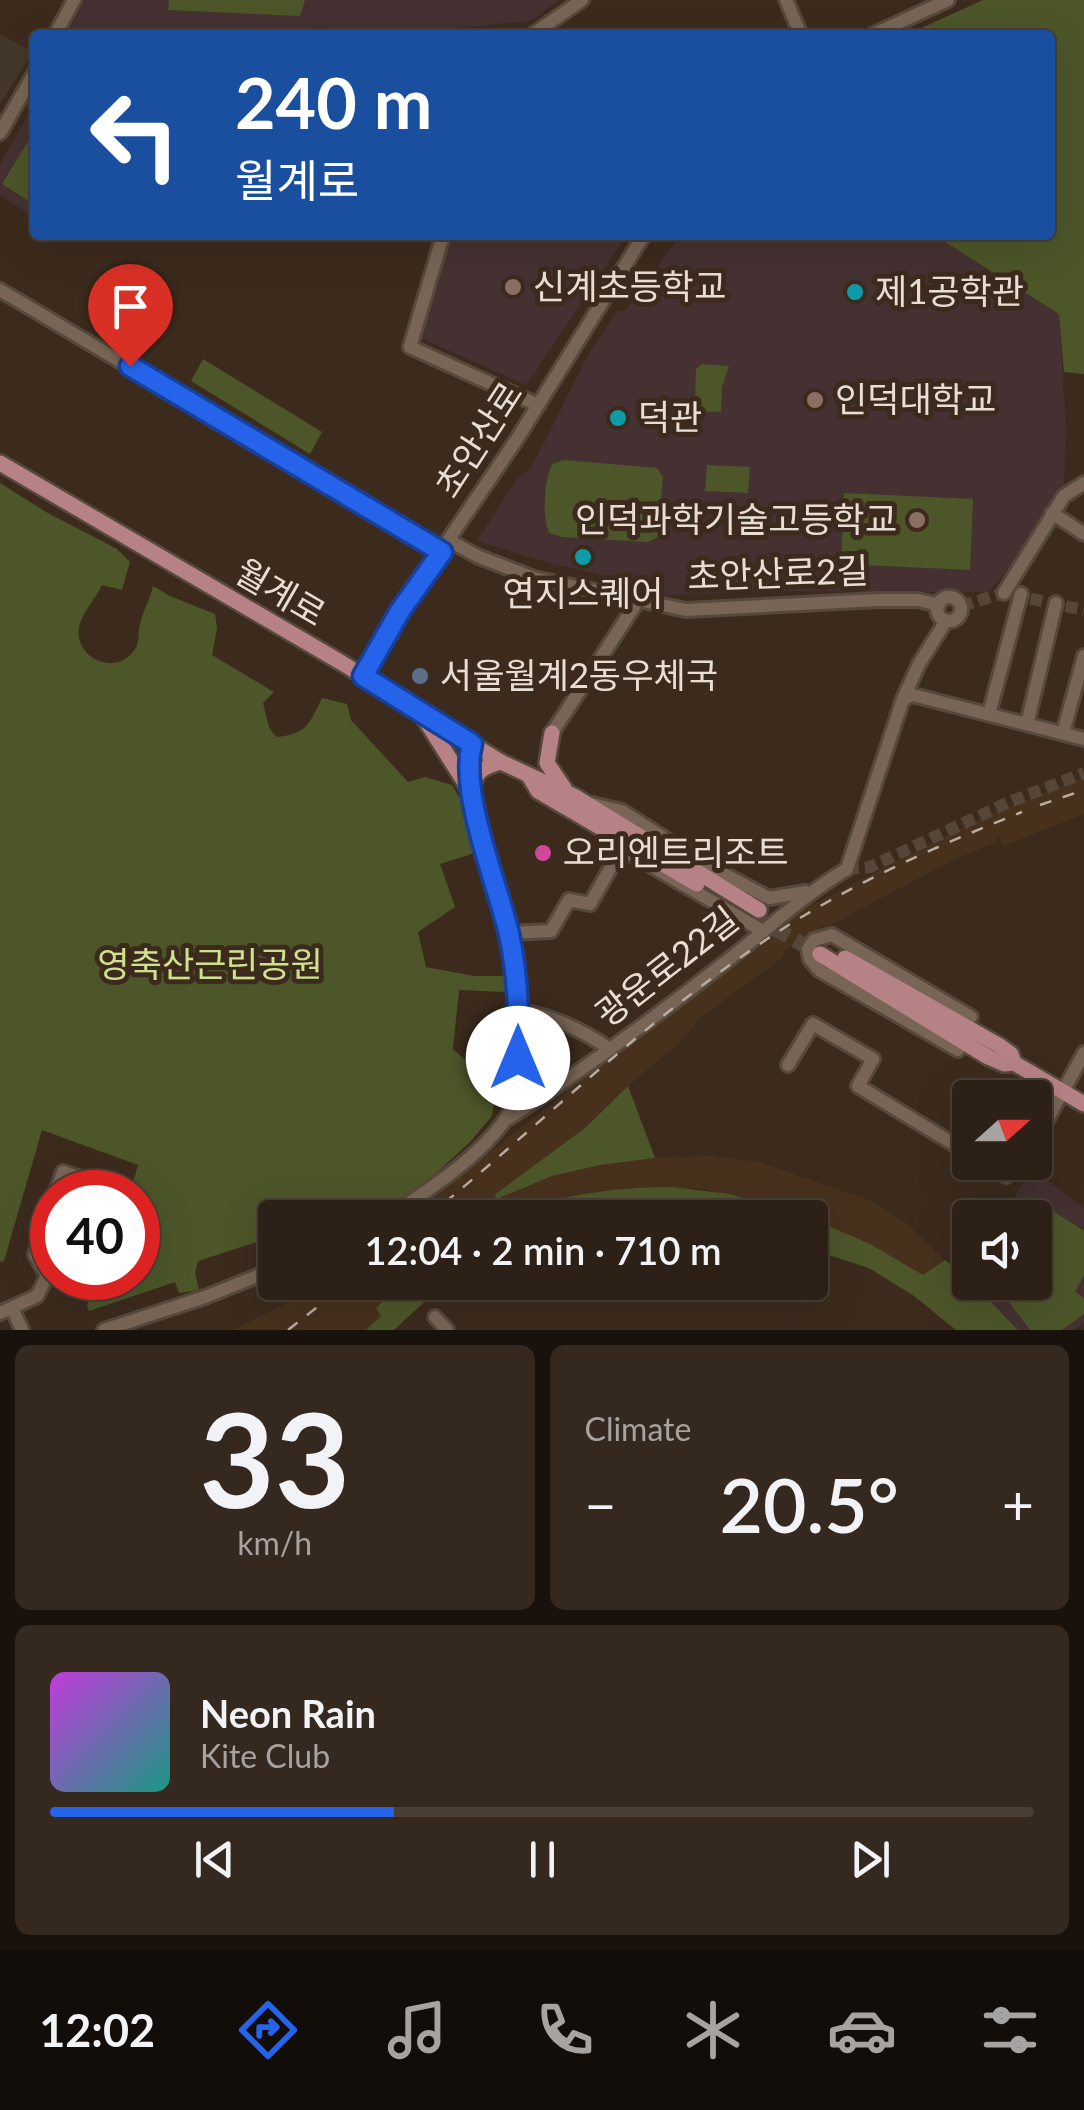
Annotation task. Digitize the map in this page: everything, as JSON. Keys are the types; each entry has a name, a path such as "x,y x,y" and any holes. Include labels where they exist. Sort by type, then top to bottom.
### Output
{"main road":[{"name":"월계로","path":"0,463 507,765 545,780 759,916"},
{"path":"419,711 472,794"},
{"path":"472,794 480,769 534,760 552,733"},
{"path":"552,733 547,762 558,783 578,804"},
{"path":"822,950 994,1052"},
{"path":"970,1017 994,1052"},
{"path":"958,1050 1011,1054 1014,1063 1084,1104"}],"street":[{"path":"59,30 74,0"},
{"path":"539,30 582,0"},
{"path":"786,0 800,30"},
{"path":"883,30 948,0"},
{"path":"0,134 30,81"},
{"path":"442,240 410,347 538,405"},
{"name":"초안산로","path":"363,676 400,611 446,547 641,240"},
{"name":"초안산로2길","path":"0,290 446,547 534,578 686,610 878,600 938,604"},
{"path":"1004,593 1064,496 1084,483"},
{"path":"1052,514 1084,534"},
{"path":"989,714 1021,594"},
{"path":"578,804 622,848 759,916 808,892 847,869 903,699 946,620 960,616 960,604 950,597 938,604 939,614 946,620"},
{"path":"552,733 639,599"},
{"path":"1026,724 1056,603"},
{"path":"1064,733 1084,656"},
{"path":"903,699 912,696 1084,738"},
{"path":"472,744 467,762 472,794 518,982 515,1101 509,1118"},
{"path":"509,933 550,931 570,900 590,904 622,848"},
{"name":"광운로22길","path":"413,1200 509,1118 610,1049 759,916 808,892"},
{"path":"958,1050 819,970 810,959 808,948 814,940 832,934 970,1017"},
{"path":"519,1010 553,1017 610,1049"},
{"path":"788,1064 814,1024 873,1059 858,1086 952,1143"},
{"path":"1052,1111 1084,1053"},
{"path":"104,1330 258,1276"},
{"path":"22,1330 6,1311 30,1300"},
{"path":"435,1317 447,1330"}],"shaded area":[{"path":"84,0 559,0 531,21 439,30 69,30"},
{"path":"0,34 30,50 30,57 0,104"},
{"path":"30,112 30,215 0,195 0,164"},
{"name":"신계초등학교","path":"447,240 624,240 526,385 421,338"},
{"name":"인덕대학교","path":"676,240 942,240 1059,314 1066,428 1064,484 1020,556 988,592 665,595 636,583 477,541 517,479 531,468 587,357 617,311 625,311"},
{"path":"1084,777 1084,814 1003,846 999,837 994,843 823,926 785,950 782,958 701,1017 679,1043 585,1128 494,1195 497,1199 552,1176 655,1158 710,1156 759,1162 869,1200 905,1222 945,1260 923,1275 870,1244 828,1226 828,1200 749,1200 701,1189 648,1187 553,1200 430,1200 714,973 804,909 988,815"},
{"path":"1025,1180 1048,1180 1084,1208 1084,1323 1073,1330 1018,1330 989,1300 1052,1300 1052,1200 1013,1200"},
{"path":"293,1300 383,1300 376,1307 382,1316 366,1330 233,1330"}],"green space":[{"path":"169,0 305,0 300,16 168,10"},
{"path":"983,0 1084,0 1084,374 1064,372 1059,314 942,240 1055,240 1055,30 917,30"},
{"path":"30,138 30,202 2,184"},
{"path":"203,359 322,432 310,454 191,381"},
{"path":"702,364 729,366 722,387 721,412 701,411 695,405 696,369"},
{"path":"564,460 657,468 663,477 658,537 648,542 549,533 545,508 547,480 552,464"},
{"path":"707,465 750,467 748,493 705,491"},
{"name":"영축산근린공원","path":"0,483 117,549 130,562 122,590 102,585 79,627 82,647 96,660 115,663 135,650 153,586 215,614 217,628 212,655 274,692 263,703 276,737 294,734 306,726 322,698 347,704 351,720 408,782 425,777 452,785 468,812 478,852 440,864 455,907 418,932 426,967 474,976 505,976 505,992 459,990 453,1049 497,1087 492,1116 423,1185 400,1200 258,1200 258,1242 198,1261 195,1273 199,1290 179,1293 175,1282 160,1287 160,1170 137,1170 138,1165 42,1130 4,1261 0,1262"},
{"path":"844,493 973,499 970,570 841,564"},
{"path":"628,1086 655,1158 552,1176 497,1199 494,1195 585,1128"},
{"path":"672,1187 750,1200 558,1200"},
{"path":"1052,1210 1084,1231 1084,1275 1075,1292 1084,1298 1084,1314 1062,1330 1030,1330 1008,1300 1052,1300"},
{"path":"828,1226 870,1244 923,1275 945,1260 952,1265 952,1300 989,1300 1018,1330 956,1330 914,1296 869,1268 828,1255"},
{"name":"영축산근린공원","path":"89,1300 122,1300 89,1311"},
{"path":"384,1300 427,1300 394,1330 366,1330 381,1316 376,1308"}],"tunnel":[{"path":"961,606 1004,593 1084,610"},
{"path":"847,869 870,867 1007,803 1084,773"},
{"path":"755,918 820,954"}],"railway":[{"path":"1040,805 1084,790"},
{"path":"448,1200 630,1043 713,977 788,925 885,872 1022,812"},
{"path":"288,1330 326,1300"}],"place":[{"name":"신계초등학교","path":"513,287"},
{"name":"제1공학관","path":"855,292"},
{"name":"인덕대학교","path":"815,400"},
{"name":"덕관","path":"618,418"},
{"name":"인덕과학기술고등학교","path":"917,520"},
{"name":"연지스퀘어","path":"583,557"},
{"name":"서울월계2동우체국","path":"420,676"},
{"name":"오리엔트리조트","path":"543,853"}],"route":[{"path":"130,366 442,552 400,611 363,676 472,744 467,776 509,933 518,982 518,1058"}]}
